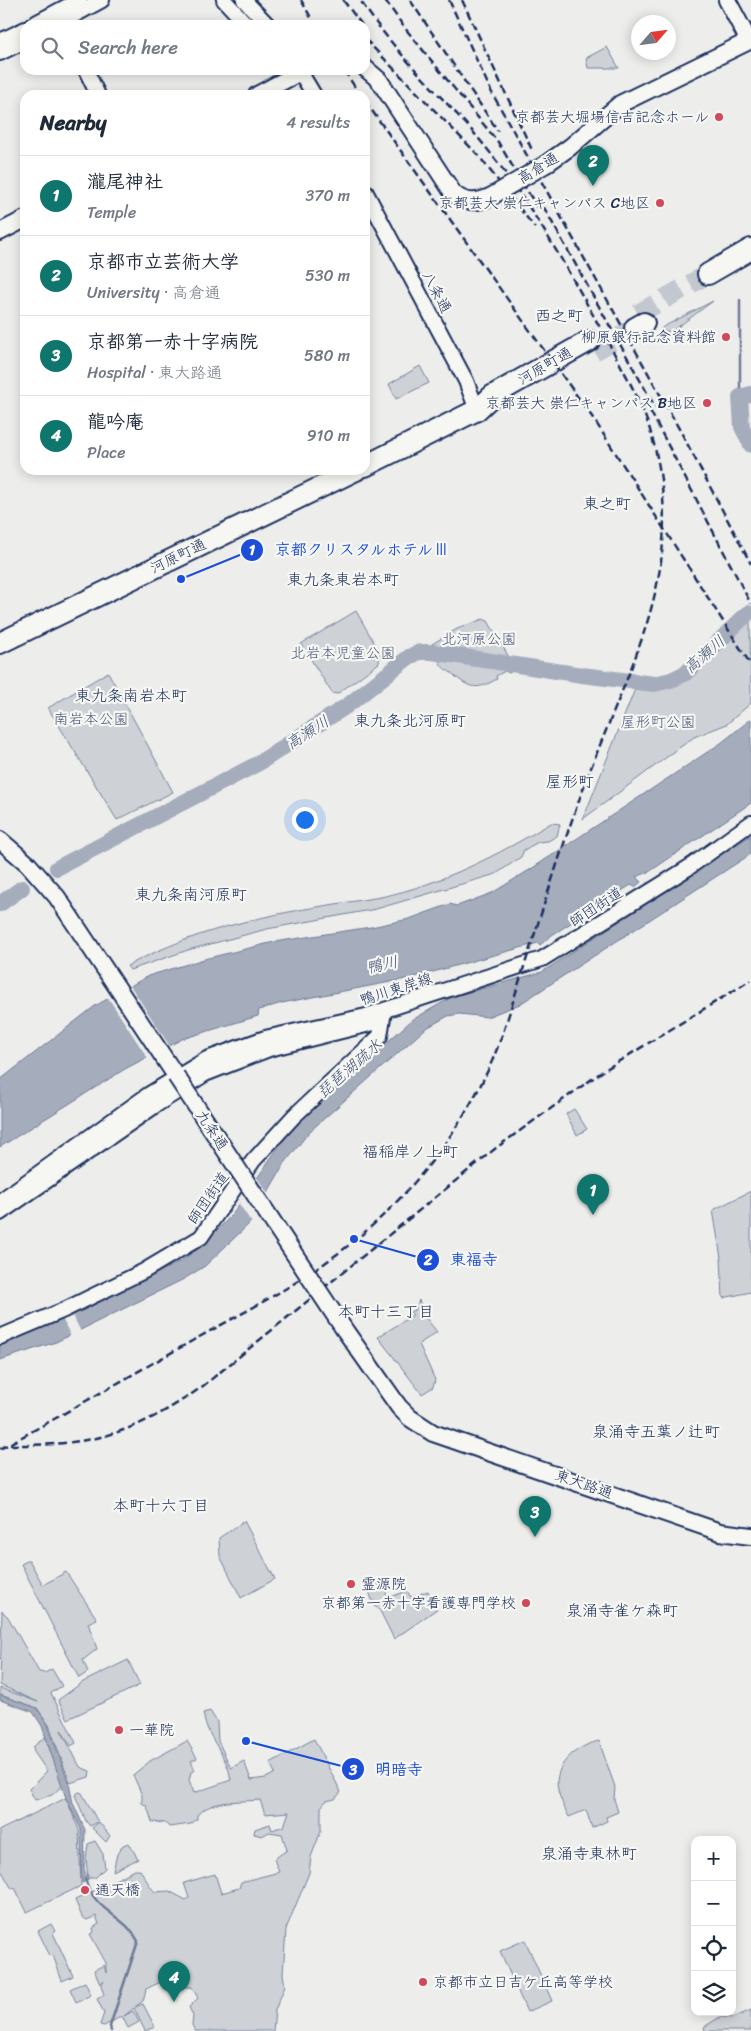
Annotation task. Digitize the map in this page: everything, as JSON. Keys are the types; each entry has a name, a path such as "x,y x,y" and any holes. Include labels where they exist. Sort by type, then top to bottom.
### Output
{"highway":[{"path":"751,249 711,278 751,262"},
{"name":"河原町通","path":"370,464 477,410 496,406 592,346"},
{"name":"河原町通","path":"0,643 346,475"}],"main road":[{"path":"727,0 750,42"},
{"name":"高倉通","path":"370,72 379,80 453,193 470,202 481,201 492,196 546,164 570,147 620,104 750,42"},
{"path":"266,90 291,75"},
{"path":"0,232 20,222"},
{"name":"九条通","path":"0,840 28,864 60,902 386,1391 399,1407 419,1424"},
{"name":"東大路通","path":"419,1424 443,1436 720,1532 751,1536"}],"street":[{"path":"41,20 79,0"},
{"path":"66,20 102,0"},
{"path":"224,0 242,20"},
{"path":"244,0 263,20"},
{"path":"0,41 20,31"},
{"path":"0,53 20,43"},
{"path":"88,75 96,90"},
{"path":"303,75 311,90"},
{"name":"八条通","path":"370,200 466,381 477,410"},
{"name":"師団街道","path":"444,990 532,963 553,953 688,868 751,823"},
{"name":"鴨川東岸線","path":"0,1201 179,1082 315,1032 384,1016 444,990"},
{"name":"師団街道","path":"0,1337 73,1306 169,1257 201,1237 253,1161 300,1110 376,1042 380,1036 384,1016"},
{"name":"鴨川東岸線","path":"0,1213 179,1082"}],"green space":[{"path":"607,47 619,68 588,68 586,58"},
{"path":"713,301 671,332 660,330 663,327"},
{"path":"420,366 429,383 396,399 389,384"},
{"name":"北岩本児童公園","path":"356,611 380,653 379,663 337,694 332,693 301,644"},
{"name":"北河原公園","path":"483,619 488,621 510,659 427,647 457,629"},
{"name":"屋形町公園","path":"750,619 751,703 727,724 694,737 583,819 635,689 662,689 692,674"},
{"path":"437,657 516,669 509,673 505,671 496,676 497,679 476,687 467,684 443,668"},
{"name":"南岩本公園","path":"108,672 173,792 117,820 48,708"},
{"path":"551,823 560,824 557,836 548,841 538,842 524,850 521,857 496,874 376,909 267,929 188,950 130,970 127,966 175,944 225,927 303,909 381,897 426,884 490,857"},
{"path":"574,1109 587,1129 577,1135 566,1114"},
{"path":"751,1191 751,1292 723,1298 721,1258 713,1210"},
{"path":"419,1300 426,1318 437,1332 419,1344 435,1380 433,1387 422,1394 378,1337 413,1315 410,1312 416,1309"},
{"path":"244,1521 275,1579 241,1598 220,1556 219,1538"},
{"path":"29,1560 43,1585 66,1572 97,1619 88,1623 97,1649 83,1660 88,1672 79,1678 21,1564"},
{"path":"383,1583 388,1598 407,1591 411,1597 428,1591 437,1609 394,1639 379,1609 374,1606 368,1588"},
{"path":"2,1611 8,1617 39,1672 45,1673 52,1669 62,1686 51,1693 76,1743 71,1746 61,1730 80,1767 90,1771 89,1777 70,1783 49,1725 37,1708 0,1695 0,1688 38,1702 0,1685"},
{"path":"128,1660 140,1685 68,1719 58,1700 83,1682"},
{"path":"210,1711 217,1722 218,1741 231,1768 244,1761 251,1780 266,1778 275,1773 270,1763 314,1739 341,1792 335,1799 326,1801 321,1807 321,1831 311,1857 309,1873 286,1929 283,1974 285,1986 275,2010 273,2031 195,2031 192,2025 193,2016 189,2007 198,1998 192,1987 186,1987 167,1979 146,1989 143,2001 135,2007 143,2004 155,2027 145,2031 134,2008 124,2016 133,2011 139,2022 128,2028 122,2016 104,2026 100,2025 104,2013 97,1999 104,1995 101,1985 104,1980 100,1984 94,1970 104,1965 106,1973 106,1963 90,1934 94,1932 93,1928 99,1924 96,1916 87,1920 82,1917 75,1900 135,1870 140,1870 155,1892 169,1891 186,1900 189,1898 184,1883 215,1874 221,1893 239,1888 241,1882 279,1872 274,1859 287,1850 282,1834 269,1832 262,1836 254,1834 255,1829 270,1824 272,1830 284,1826 289,1812 265,1814 260,1800 227,1802 211,1806 197,1815 197,1819 191,1824 169,1827 165,1823 152,1822 147,1806 142,1803 142,1795 133,1775 150,1761 187,1741 197,1758 191,1761 195,1770 191,1772 189,1780 194,1793 231,1780 226,1762 205,1722 203,1713"},
{"path":"45,1737 63,1785 52,1795 35,1800 29,1789 47,1771 34,1752 33,1747"},
{"path":"599,1741 615,1787 614,1799 618,1812 606,1817 607,1821 592,1828 586,1810 569,1817 560,1796 557,1780 560,1768 574,1752 586,1745"},
{"path":"79,1792 82,1793 98,1822 90,1826 75,1795"},
{"path":"66,1798 79,1830 81,1886 27,1912 15,1888 12,1889 0,1868 0,1830"},
{"path":"99,1822 110,1836 106,1842 92,1828"},
{"path":"95,1841 103,1854 105,1868 95,1878 88,1878 86,1859 88,1844"},
{"path":"129,1843 138,1859 113,1871 117,1854 123,1845"},
{"path":"51,1924 55,1931 53,1933 73,1976 62,1981 53,1955 50,1956 38,1931"},
{"path":"525,1940 552,2001 527,2012 500,1951"},
{"path":"85,1982 91,1995 76,2002 70,1989"},
{"path":"751,2010 751,2031 705,2031 704,2027 720,2017 733,2018"}],"water":[{"name":"鴨川","path":"751,719 751,803 649,872 636,877 641,882 635,887 631,885 552,935 540,945 538,943 411,978 282,1003 259,1010 258,1016 182,1039 125,1069 0,1147 0,1080 95,1006 148,976 204,959 274,942 371,927 409,919 450,904 457,906 492,893 721,743"},
{"path":"751,835 751,854 520,1004 487,1017 459,1014 448,1016 425,1029 309,1132 285,1163 249,1224 205,1266 184,1279 56,1342 0,1360 0,1345 60,1321 181,1261 198,1249 231,1216 282,1142 304,1116 412,1020 452,997 542,972"},
{"path":"0,1695 37,1708 48,1725 69,1784 73,1803 85,1830 84,1869 88,1880 82,1883 81,1829 66,1798 42,1726 33,1712 0,1700"}],"pier":[{"path":"129,984 171,1048 149,1060 107,996"},
{"path":"256,1176 269,1195 252,1223 239,1204"},
{"path":"75,1311 73,1316 81,1332 71,1337 63,1320 60,1319"}],"waterway":[{"path":"740,300 740,397"},
{"name":"高瀬川","path":"751,394 740,397 742,427 751,445"},
{"name":"高瀬川","path":"57,868 259,763 348,705 409,657 419,652 432,652 654,684 671,680 686,673 748,613"},
{"name":"高瀬川","path":"0,904 22,888"},
{"path":"85,1879 96,1900 125,1925 138,1941 110,2026 111,2031"}],"tunnel":[{"path":"638,314 708,274"},
{"path":"594,351 635,328"}],"railway":[{"path":"301,0 312,20"},
{"path":"343,0 358,20"},
{"path":"0,1449 264,1301 316,1269 380,1218 423,1172 460,1122 494,1056 571,823 639,647 652,606 660,565 664,523 661,478 650,430 622,367 540,224 506,173 467,125 384,34 360,0"},
{"path":"385,0 404,27 498,142 537,207"},
{"path":"410,0 498,131"},
{"path":"449,0 491,91 682,434 751,564"},
{"path":"462,0 532,150"},
{"path":"370,44 478,155 535,228"},
{"path":"347,75 357,90"},
{"path":"370,108 595,421 751,665"},
{"path":"538,197 655,407"},
{"path":"645,401 751,604"},
{"path":"10,1445 65,1443 112,1434 156,1416 179,1402 203,1386 496,1148 603,1071 751,980"}],"place":[{"name":"京都芸大堀場信吉記念ホール","path":"719,117"},
{"name":"京都市立芸術大学","path":"593,186"},
{"name":"京都芸大 崇仁キャンパス C地区","path":"660,203"},
{"name":"柳原銀行記念資料館","path":"726,337"},
{"name":"京都芸大 崇仁キャンパス B地区","path":"707,403"},
{"name":"京都クリスタルホテルⅢ","path":"181,579"},
{"name":"瀧尾神社","path":"593,1215"},
{"name":"東福寺","path":"354,1239"},
{"name":"京都第一赤十字病院","path":"535,1537"},
{"name":"霊源院","path":"351,1584"},
{"name":"京都第一赤十字看護専門学校","path":"526,1603"},
{"name":"一華院","path":"119,1730"},
{"name":"明暗寺","path":"246,1741"},
{"name":"通天橋","path":"85,1890"},
{"name":"京都市立日吉ケ丘高等学校","path":"423,1982"},
{"name":"龍吟庵","path":"174,2002"}],"district":[{"name":"西之町","path":"559,315"},
{"name":"東之町","path":"607,503"},
{"name":"東九条東岩本町","path":"343,579"},
{"name":"東九条南岩本町","path":"131,695"},
{"name":"東九条北河原町","path":"410,720"},
{"name":"屋形町","path":"570,781"},
{"name":"東九条南河原町","path":"191,894"},
{"name":"福稲岸ノ上町","path":"410,1151"},
{"name":"本町十三丁目","path":"386,1311"},
{"name":"泉涌寺五葉ノ辻町","path":"656,1431"},
{"name":"本町十六丁目","path":"161,1505"},
{"name":"泉涌寺雀ケ森町","path":"622,1610"},
{"name":"泉涌寺東林町","path":"589,1853"}],"water label":[{"name":"琵琶湖疏水","path":"349,1068"}]}
